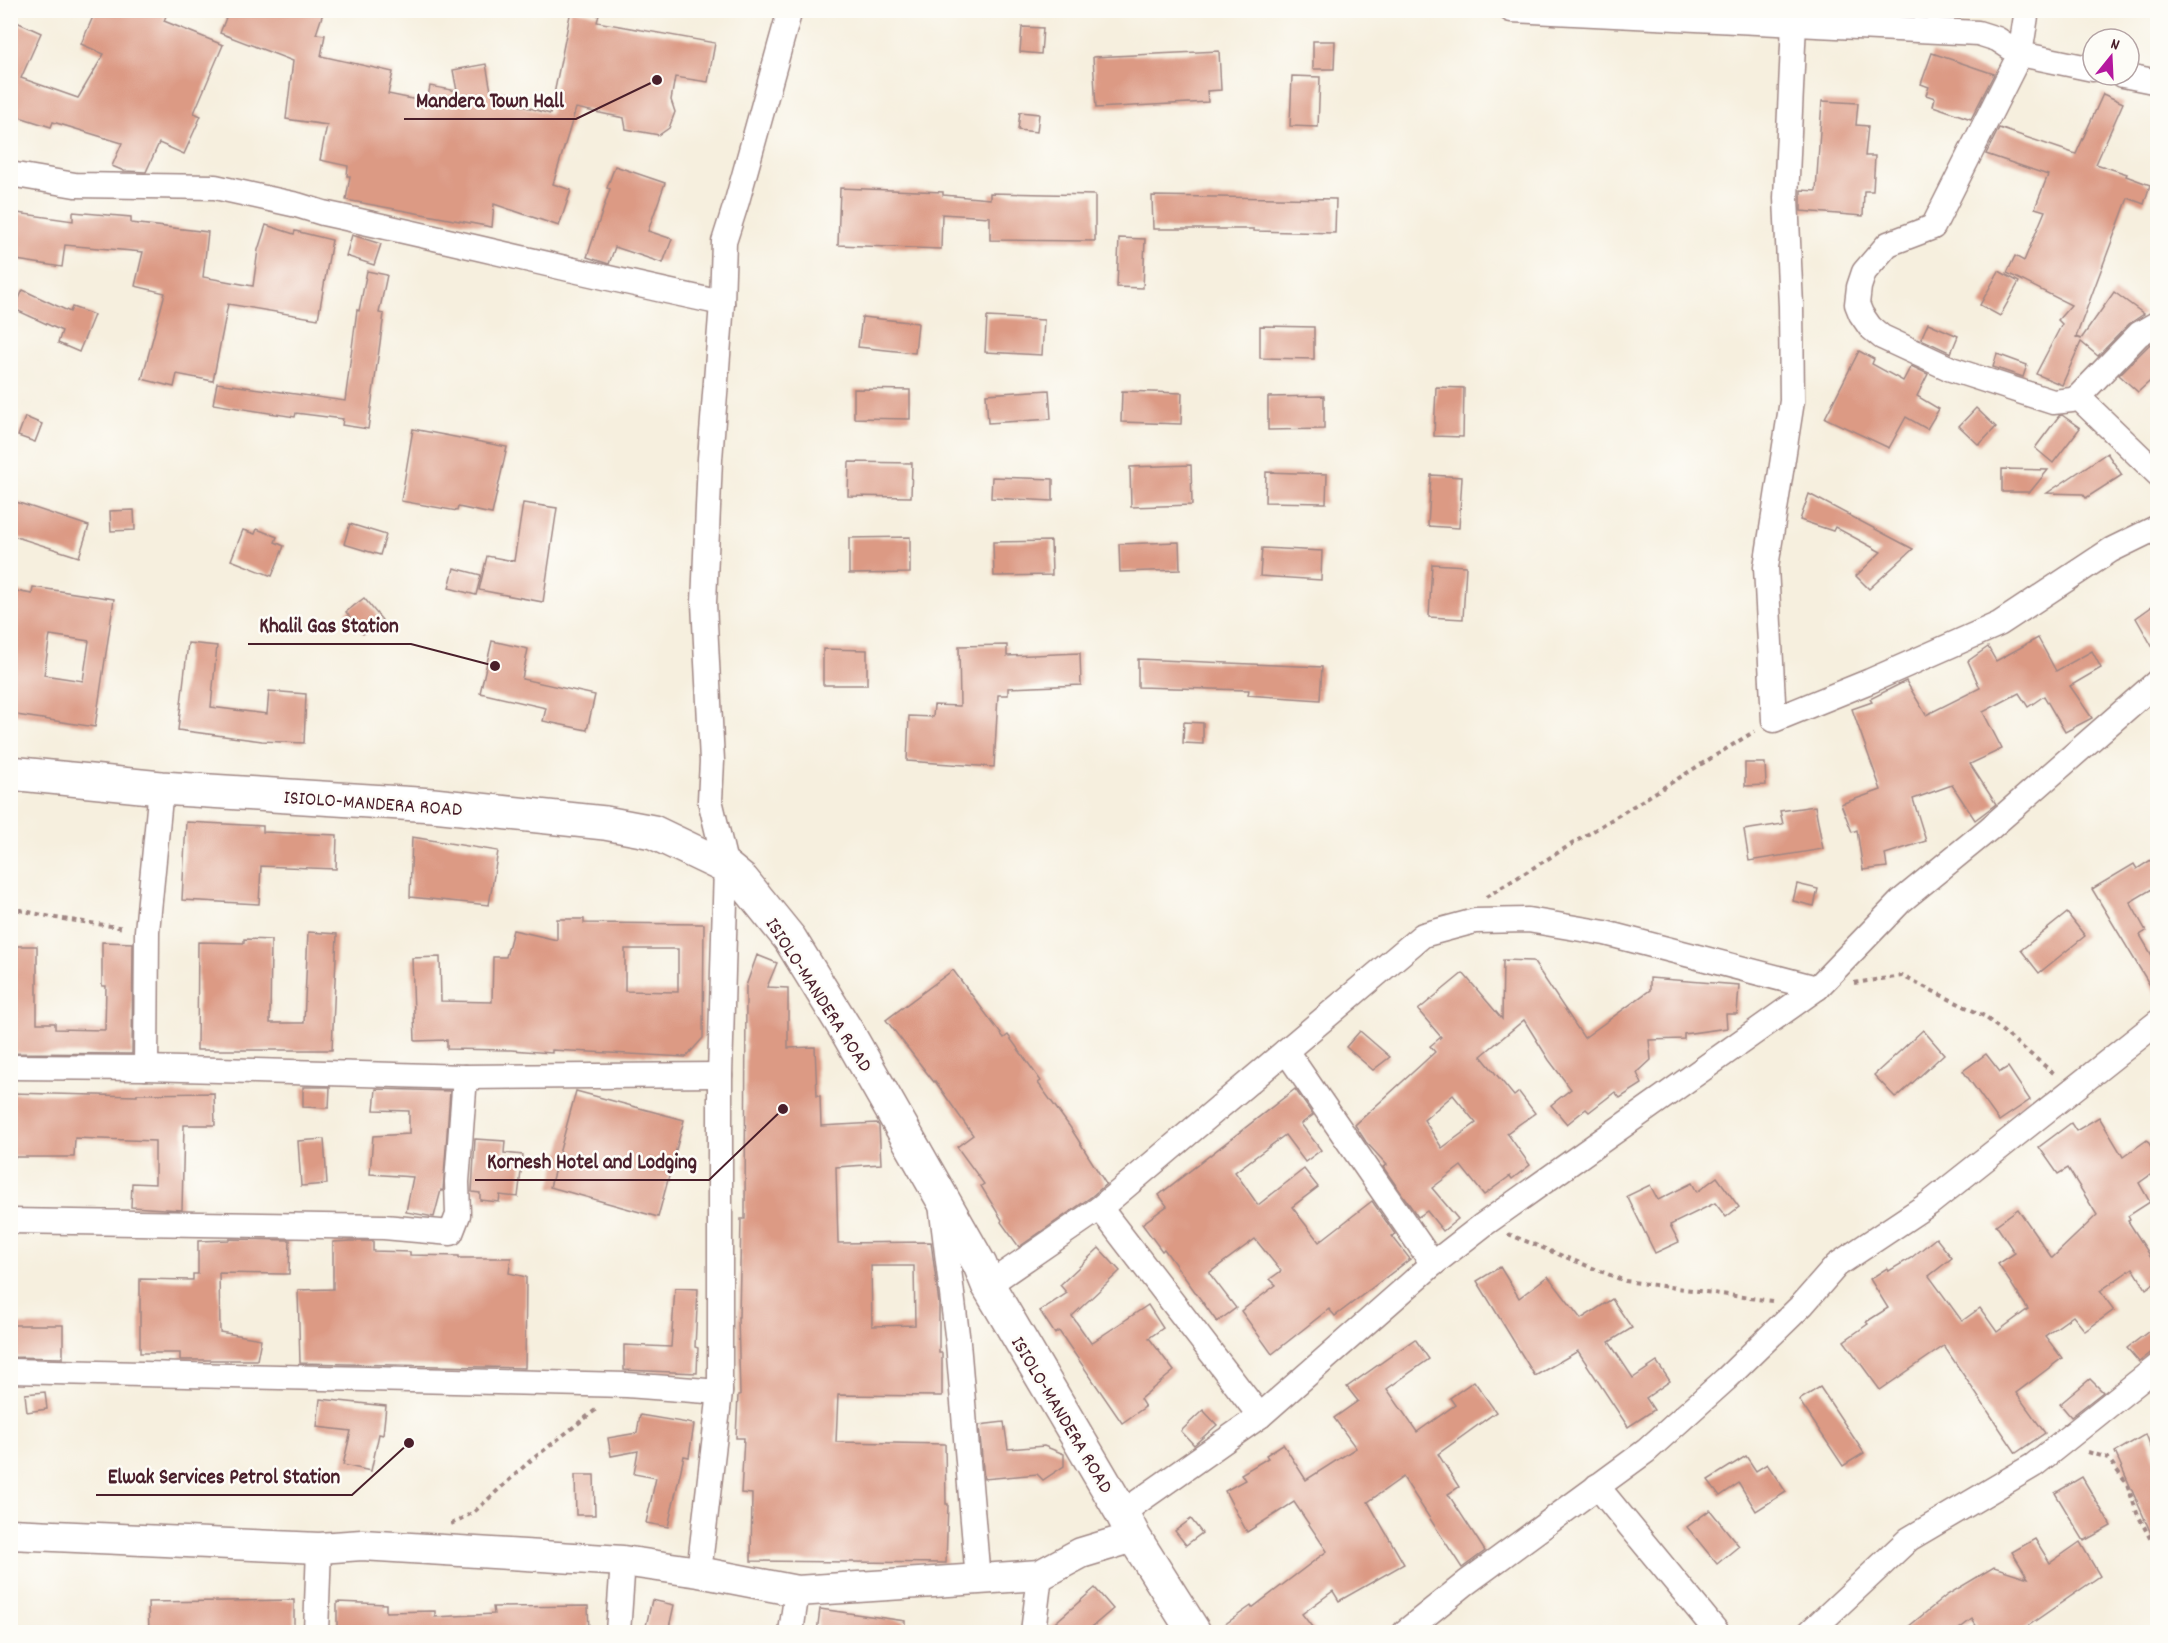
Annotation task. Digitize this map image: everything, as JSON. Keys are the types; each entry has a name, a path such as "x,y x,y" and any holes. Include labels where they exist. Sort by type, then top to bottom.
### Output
{"highway":[{"name":"ISIOLO-MANDERA ROAD","path":"10,773 161,788 433,805 605,823 653,832 726,867 743,881 790,939 849,1035 980,1265 988,1285 1128,1525 1194,1632"}],"main road":[{"path":"10,1534 319,1548 362,1545 623,1561 699,1572 797,1591 978,1581 1040,1575 1128,1525"}],"street":[{"path":"699,1572 720,1392 720,1075 726,867 710,800 712,761 704,603 712,423 722,303 724,242 790,10"},
{"path":"1511,10 1978,33 1997,39 2020,54 2081,67"},
{"path":"2027,10 2020,54 1934,227 1888,244 1864,272 1857,304 1861,314 1870,327 1882,337 1951,369 2053,402 2078,397 2139,334 2157,323"},
{"path":"1794,24 1786,198 1791,306 1792,401 1766,567 1774,720 1870,681 1999,624 2111,550 2157,527"},
{"path":"2141,79 2157,82"},
{"path":"10,174 75,184 215,187 722,303"},
{"path":"2078,397 2157,474"},
{"path":"1128,1525 1260,1416 1433,1264 1482,1225 1817,988 1901,901 1989,829 2157,681"},
{"path":"146,1068 147,931 161,788"},
{"path":"988,1285 1100,1208 1424,935 1475,921 1528,920 1605,933 1817,988"},
{"path":"1405,1632 1466,1583 1646,1451 1726,1379 1802,1305 1837,1265 1930,1203 2157,1022"},
{"path":"1286,1051 1433,1264"},
{"path":"10,1067 146,1068 465,1077 720,1075"},
{"path":"10,1221 384,1227 451,1233 458,1215 457,1182 465,1077"},
{"path":"940,1195 958,1342 978,1581"},
{"path":"1100,1208 1260,1416"},
{"path":"1810,1632 1909,1539 2034,1465 2157,1366"},
{"path":"10,1371 627,1385 720,1392"},
{"path":"1597,1486 1717,1632"},
{"path":"316,1632 319,1548"},
{"path":"618,1632 623,1561"},
{"path":"1033,1632 1040,1575"},
{"path":"791,1632 797,1591"}],"path":[{"path":"1481,900 1774,720"},
{"path":"10,910 147,931"},
{"path":"1817,988 1902,976 1984,1016 2073,1088"},
{"path":"1482,1225 1625,1281 1802,1305"},
{"path":"443,1528 474,1512 531,1461 627,1385"},
{"path":"2087,1452 2108,1458 2127,1484 2137,1513 2151,1540 2157,1538"}],"building":[{"path":"96,10 150,10 166,16 164,21 223,45 194,113 201,116 184,154 159,143 146,172 124,171 112,166 122,143 53,122 51,127 10,114 10,19 41,33 21,78 78,98 104,54 81,44"},
{"path":"229,10 324,10 316,34 325,35 321,56 393,72 388,94 427,102 430,86 457,91 453,70 486,64 491,91 508,93 506,101 550,114 571,10 599,15 597,22 715,43 708,82 675,77 671,100 675,112 669,128 659,135 626,129 624,118 576,108 553,184 571,190 559,226 494,204 492,227 346,200 350,176 347,176 348,166 320,160 327,125 286,119 293,61 220,33"},
{"path":"1022,27 1043,28 1041,54 1020,52"},
{"path":"1313,41 1335,41 1334,69 1313,69"},
{"path":"1219,51 1221,90 1207,91 1208,102 1096,108 1093,57"},
{"path":"1932,53 1994,74 1971,119 1933,106 1935,98 1926,95 1929,87 1921,84"},
{"path":"1292,76 1320,77 1318,127 1290,126"},
{"path":"2103,94 2123,103 2096,164 2127,174 2126,176 2150,185 2144,204 2128,198 2076,337 2081,339 2114,292 2144,314 2129,324 2098,356 2081,342 2062,385 2036,374 2062,324 2058,320 2071,305 2007,273 2015,256 2024,261 2045,211 2035,208 2048,175 1986,154 1999,128 2076,154"},
{"path":"1822,101 1858,103 1856,125 1868,126 1865,156 1875,156 1873,191 1864,191 1863,216 1801,211 1801,190 1816,191"},
{"path":"1020,112 1039,114 1037,132 1018,130"},
{"path":"615,166 665,183 648,231 672,239 663,263 615,247 609,264 587,257 610,189 607,188"},
{"path":"840,188 943,192 943,195 990,199 990,193 1095,195 1095,241 990,240 990,217 942,214 941,249 838,245"},
{"path":"1152,196 1336,199 1335,233 1254,231 1254,229 1153,229"},
{"path":"10,212 73,221 73,212 131,217 131,223 208,232 203,277 253,286 258,250 266,225 294,234 295,231 332,240 318,319 228,304 213,381 177,374 174,387 142,379 165,293 135,286 143,252 65,245 62,267 10,259"},
{"path":"352,235 381,244 374,265 346,256"},
{"path":"1119,238 1145,239 1143,288 1117,287"},
{"path":"367,271 387,275 379,313 384,314 368,429 342,425 343,419 296,413 295,417 213,404 217,383 345,401 357,310 359,311"},
{"path":"1999,271 2019,282 2000,316 1980,305"},
{"path":"23,290 70,312 72,307 94,315 79,352 58,343 62,331 14,309"},
{"path":"862,317 918,323 915,353 858,347"},
{"path":"987,317 1044,320 1042,355 985,352"},
{"path":"1928,323 1958,336 1951,353 1921,339"},
{"path":"1260,326 1314,327 1314,359 1260,358"},
{"path":"2150,344 2157,349 2157,375 2138,392 2119,375"},
{"path":"1859,351 1874,359 1872,364 1903,381 1911,366 1928,374 1917,396 1939,409 1927,429 1906,417 1889,448 1825,418"},
{"path":"1997,354 2027,365 2023,377 1993,367"},
{"path":"1436,387 1464,388 1463,437 1434,436"},
{"path":"854,389 910,390 910,419 854,418"},
{"path":"1049,390 1051,419 988,423 986,394"},
{"path":"1122,391 1182,393 1181,424 1121,422"},
{"path":"1324,396 1324,429 1268,430 1268,397"},
{"path":"1976,408 1996,427 1979,445 1959,426"},
{"path":"2062,415 2080,428 2053,463 2035,448"},
{"path":"25,417 42,424 35,442 18,436"},
{"path":"413,429 507,447 492,514 458,507 457,511 401,501"},
{"path":"2107,453 2122,475 2086,498 2083,494 2047,493"},
{"path":"849,462 912,463 911,497 848,496"},
{"path":"1191,465 1192,505 1131,507 1130,467"},
{"path":"2002,469 2048,470 2030,492 2002,492"},
{"path":"1266,472 1327,474 1326,503 1265,502"},
{"path":"1431,475 1462,477 1459,528 1428,526"},
{"path":"992,477 1053,479 1053,501 991,498"},
{"path":"1809,494 1913,549 1869,589 1856,576 1881,552 1835,527 1833,531 1800,520"},
{"path":"10,500 89,526 79,557 10,535"},
{"path":"523,503 557,508 543,602 479,590 487,556 514,561"},
{"path":"134,510 135,530 111,531 110,511"},
{"path":"350,524 386,535 380,555 344,544"},
{"path":"257,529 277,537 275,542 284,546 272,576 231,560 243,530 255,534"},
{"path":"910,537 910,573 849,574 849,538"},
{"path":"1051,541 1052,575 994,576 993,542"},
{"path":"1179,542 1180,570 1120,572 1119,544"},
{"path":"1262,548 1322,551 1321,580 1260,576"},
{"path":"1432,564 1466,566 1463,619 1429,617"},
{"path":"454,568 481,575 476,595 449,588"},
{"path":"33,587 114,599 95,727 10,714 10,590 32,594","holes":["50,635 89,641 83,681 44,675"]},
{"path":"364,598 382,620 363,634 346,612"},
{"path":"2157,603 2157,655 2136,618"},
{"path":"2038,638 2056,671 2092,651 2101,668 2070,686 2092,718 2065,732 2044,696 2028,707 2019,693 1983,712 2002,749 1970,764 1996,804 1975,820 1952,785 1913,799 1926,841 1885,854 1887,867 1863,870 1857,830 1852,832 1841,804 1881,790 1852,709 1872,702 1870,699 1906,681 1926,715 1980,688 1968,661 1988,647 1996,661"},
{"path":"492,641 528,649 522,679 595,695 587,730 543,721 546,708 480,693"},
{"path":"188,643 217,646 211,707 267,714 269,691 306,694 304,743 262,741 178,730"},
{"path":"1007,645 1007,656 1080,653 1081,685 1008,688 1008,695 998,695 994,767 907,761 909,716 933,717 934,705 960,706 959,646"},
{"path":"823,649 867,650 867,685 823,685"},
{"path":"1138,659 1322,667 1320,700 1248,695 1249,690 1138,687"},
{"path":"1184,722 1203,723 1203,744 1183,743"},
{"path":"1745,763 1765,763 1766,785 1745,786"},
{"path":"1815,806 1823,849 1749,861 1744,830 1783,824 1780,811"},
{"path":"186,822 263,826 263,832 337,835 336,869 261,866 259,904 182,900"},
{"path":"412,837 498,851 489,905 410,897"},
{"path":"2157,856 2157,886 2130,902 2146,931 2140,935 2157,964 2157,997 2092,889 2134,864 2137,869"},
{"path":"1797,884 1818,889 1814,906 1793,901"},
{"path":"2067,913 2085,936 2039,973 2021,950"},
{"path":"557,919 584,919 584,923 704,924 703,1038 686,1057 552,1050 552,1053 447,1049 447,1040 415,1041 412,958 440,957 441,1001 492,1002 493,957 506,957 513,930 557,940","holes":["625,949 678,949 678,992 625,991"]},
{"path":"308,932 337,934 332,1050 197,1050 198,942 244,943 244,939 271,940 270,1023 304,1023"},
{"path":"102,942 133,943 132,1054 10,1053 10,946 37,946 37,1023 55,1023 55,1029 105,1030 106,986 102,986"},
{"path":"757,955 777,963 767,987 788,988 788,1048 815,1047 821,1126 877,1123 879,1126 881,1164 836,1167 838,1243 931,1242 939,1304 942,1396 838,1395 836,1442 945,1444 946,1504 948,1504 946,1563 751,1561 752,1494 741,1493 744,1438 736,1438 738,1395 740,1395 738,1317 741,1219 745,1219 746,986","holes":["871,1266 914,1266 915,1325 872,1326"]},
{"path":"1503,960 1533,961 1584,1038 1650,990 1650,978 1739,985 1737,1014 1726,1014 1727,1028 1684,1034 1684,1039 1649,1040 1651,1060 1637,1073 1642,1084 1620,1098 1615,1092 1589,1112 1586,1109 1567,1124 1551,1105 1571,1089 1549,1060 1524,1020 1481,1056 1514,1096 1519,1092 1535,1113 1507,1133 1530,1165 1512,1179 1510,1176 1484,1195 1461,1166 1432,1188 1458,1219 1443,1231 1427,1211 1418,1217 1383,1167 1387,1165 1366,1142 1355,1125 1435,1052 1430,1046 1441,1037 1418,1010 1463,973 1502,1019","holes":["1453,1095 1476,1123 1442,1148 1424,1120"]},
{"path":"953,970 1004,1038 1008,1035 1041,1081 1038,1083 1070,1127 1106,1184 1019,1247 1001,1222 1002,1220 981,1186 984,1184 957,1147 973,1135 935,1081 886,1020"},
{"path":"1923,1030 1944,1054 1896,1098 1874,1075"},
{"path":"1360,1031 1390,1057 1373,1070 1346,1047"},
{"path":"1986,1054 2000,1072 2008,1067 2030,1100 1999,1121 1963,1071"},
{"path":"303,1087 330,1087 329,1108 303,1107"},
{"path":"376,1089 450,1091 443,1191 441,1190 434,1217 406,1212 413,1177 370,1174 373,1136 409,1134 409,1111 374,1110"},
{"path":"1295,1089 1313,1115 1301,1124 1321,1150 1305,1162 1285,1135 1235,1172 1258,1205 1304,1169 1318,1187 1292,1207 1319,1242 1372,1201 1395,1234 1392,1236 1410,1259 1335,1316 1329,1309 1272,1354 1241,1311 1276,1285 1270,1279 1281,1271 1255,1239 1209,1273 1236,1308 1217,1322 1164,1249 1162,1251 1142,1224 1167,1206 1159,1195"},
{"path":"576,1091 684,1120 658,1217 550,1187"},
{"path":"10,1093 137,1096 137,1094 214,1093 215,1125 184,1125 182,1210 131,1207 132,1183 155,1184 155,1141 75,1138 74,1157 10,1157"},
{"path":"2099,1117 2123,1157 2147,1140 2157,1156 2157,1170 2139,1183 2150,1202 2128,1216 2130,1220 2128,1221 2157,1266 2157,1281 2146,1289 2133,1268 2100,1291 2114,1310 2085,1331 2073,1316 2045,1336 2062,1358 2016,1393 2045,1433 2016,1453 1944,1346 1880,1390 1844,1341 1868,1324 1866,1322 1888,1308 1870,1279 1887,1268 1889,1271 1911,1258 1936,1238 1952,1258 1929,1276 1962,1321 1980,1308 1997,1332 2028,1309 1998,1264 2015,1253 1996,1225 2018,1209 2052,1258 2097,1215 2068,1168 2058,1174 2039,1147 2071,1123 2076,1131"},
{"path":"324,1139 327,1184 301,1186 298,1141"},
{"path":"475,1139 505,1141 504,1153 523,1155 518,1197 500,1195 499,1202 480,1200 480,1193 472,1192"},
{"path":"1717,1177 1739,1207 1726,1217 1715,1203 1670,1225 1679,1242 1655,1253 1627,1196 1650,1185 1658,1200 1692,1183 1697,1192"},
{"path":"290,1240 289,1274 219,1273 220,1332 261,1339 257,1360 180,1360 180,1353 140,1353 140,1279 193,1280 193,1274 198,1274 198,1241"},
{"path":"373,1241 373,1251 410,1252 410,1255 511,1258 509,1273 526,1277 525,1368 300,1363 298,1290 333,1289 333,1242"},
{"path":"1099,1248 1120,1271 1072,1316 1091,1343 1148,1305 1163,1328 1149,1338 1174,1371 1140,1399 1145,1407 1122,1423 1059,1331 1055,1334 1040,1311 1067,1293 1060,1285"},
{"path":"1500,1267 1519,1298 1548,1276 1581,1319 1612,1299 1632,1328 1609,1342 1633,1378 1657,1362 1670,1381 1646,1398 1654,1410 1628,1427 1578,1351 1535,1376 1477,1281"},
{"path":"675,1288 698,1289 695,1347 698,1348 697,1373 624,1370 624,1345 671,1347"},
{"path":"10,1325 63,1325 63,1358 10,1357"},
{"path":"2157,1325 2157,1348 2139,1362 2127,1348"},
{"path":"1415,1339 1429,1359 1387,1389 1417,1432 1455,1405 1450,1398 1474,1381 1496,1412 1438,1454 1459,1487 1448,1494 1485,1551 1462,1568 1403,1477 1368,1502 1404,1564 1339,1601 1333,1591 1302,1614 1316,1632 1214,1632 1251,1606 1252,1608 1327,1551 1294,1502 1247,1532 1225,1491 1245,1480 1241,1474 1268,1458 1266,1455 1283,1444 1306,1480 1356,1448 1334,1418 1358,1401 1347,1387"},
{"path":"2090,1379 2103,1392 2071,1417 2060,1404"},
{"path":"1820,1387 1864,1453 1843,1466 1799,1400"},
{"path":"45,1392 47,1409 27,1412 25,1394"},
{"path":"320,1399 386,1406 383,1435 379,1434 371,1471 343,1465 351,1431 317,1427"},
{"path":"1203,1410 1217,1425 1194,1445 1181,1431"},
{"path":"640,1415 694,1424 689,1457 684,1456 668,1527 646,1523 656,1478 634,1474 638,1451 611,1456 608,1438 637,1433"},
{"path":"1004,1422 1008,1449 1044,1446 1064,1454 1064,1466 1043,1480 1037,1474 984,1479 979,1425"},
{"path":"2146,1434 2157,1463 2157,1547 2115,1452"},
{"path":"1746,1456 1756,1471 1767,1464 1786,1492 1756,1511 1739,1483 1720,1496 1708,1480"},
{"path":"575,1475 594,1475 595,1515 576,1515"},
{"path":"2082,1477 2111,1526 2084,1541 2055,1493"},
{"path":"1710,1510 1739,1546 1717,1564 1687,1527"},
{"path":"1191,1519 1202,1533 1186,1545 1175,1531"},
{"path":"2035,1539 2050,1563 2080,1542 2100,1576 2019,1632 1980,1632 1972,1619 1955,1632 1902,1632 1947,1595 1994,1567 2028,1578 2012,1552"},
{"path":"1095,1588 1113,1609 1086,1632 1047,1632 1048,1629"},
{"path":"294,1600 294,1632 149,1632 148,1602"},
{"path":"652,1600 674,1605 668,1632 651,1632 646,1626"},
{"path":"337,1602 386,1604 386,1612 435,1611 435,1617 494,1614 493,1607 588,1606 589,1632 337,1632"},
{"path":"820,1609 905,1621 905,1632 817,1632"}],"place":[{"name":"Mandera Town Hall","path":"657,80"},
{"name":"Khalil Gas Station","path":"495,666"},
{"name":"Kornesh Hotel and Lodging","path":"783,1109"},
{"name":"Elwak Services Petrol Station","path":"409,1443"}]}
